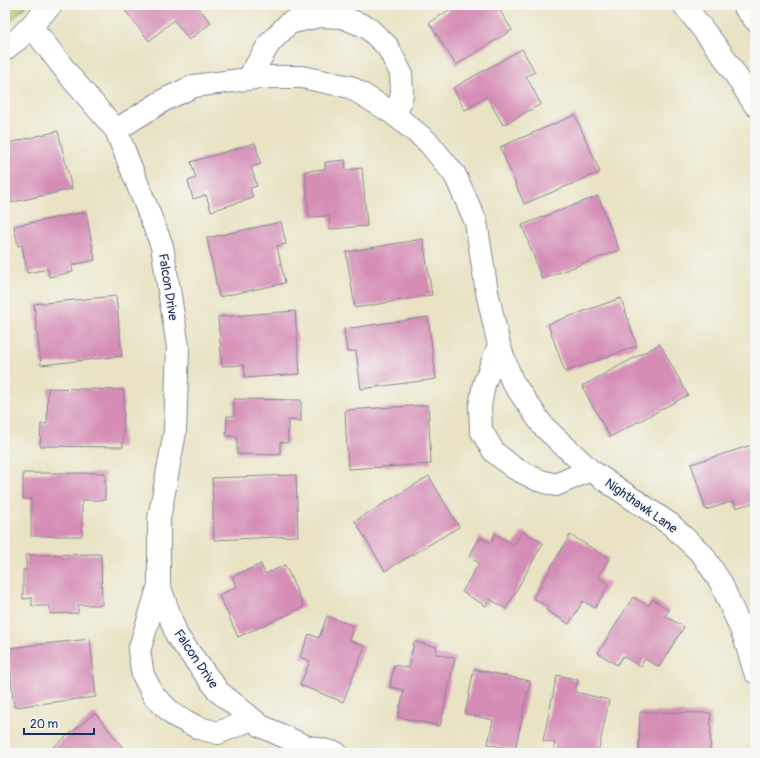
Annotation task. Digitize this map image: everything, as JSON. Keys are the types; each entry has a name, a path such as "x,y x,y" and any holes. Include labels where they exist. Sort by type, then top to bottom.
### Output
{"street":[{"path":"5,49 51,5"},
{"path":"684,5 722,54 755,105"},
{"path":"744,5 755,20"},
{"path":"248,79 269,44 289,23 318,16 342,17 366,27 388,46 401,73 402,94 396,116"},
{"name":"Falcon Drive","path":"30,26 73,80 116,130 162,246 178,347 175,432 159,519 160,585 177,636 219,692 260,726 305,746 336,753"},
{"name":"Nighthawk Lane","path":"116,130 166,99 194,86 263,77 302,77 350,87 391,112 428,142 455,174 476,222 487,292 499,345 512,381 543,426 590,470 670,524 703,556 721,583 744,636 755,672"},
{"path":"499,345 484,384 480,407 481,430 494,452 514,468 538,480 556,485 590,470"},
{"name":"Falcon Drive","path":"160,585 140,651 143,675 154,696 175,716 199,728 218,733 252,719"}],"green space":[{"path":"5,5 27,5 5,27"}],"building":[{"path":"121,5 196,5 211,23 189,40 174,20 149,41"},
{"path":"445,5 506,5 507,7 500,11 512,30 456,65 429,23 449,10"},
{"path":"522,49 535,72 526,76 541,104 503,125 487,97 465,110 453,88"},
{"path":"575,115 600,172 524,204 500,147"},
{"path":"58,131 72,189 5,204 5,144"},
{"path":"255,143 261,164 251,167 257,186 250,188 253,198 211,211 206,195 193,199 188,181 196,178 191,162"},
{"path":"345,160 346,170 362,168 367,226 330,229 329,216 309,217 305,171 325,169 325,162"},
{"path":"598,196 619,250 542,279 522,225"},
{"path":"86,212 95,260 72,265 73,272 49,277 48,269 27,273 22,245 18,246 14,226"},
{"path":"281,222 286,244 277,246 285,283 219,297 207,238"},
{"path":"423,239 432,295 355,308 346,252"},
{"path":"116,296 122,356 41,365 34,304"},
{"path":"621,298 637,346 565,372 548,324"},
{"path":"295,311 300,374 245,378 244,365 222,366 218,317"},
{"path":"428,317 436,379 361,389 356,351 347,352 344,329"},
{"path":"660,344 688,395 610,437 582,386"},
{"path":"48,388 124,390 123,447 40,446 41,424 47,424"},
{"path":"234,399 301,400 301,421 288,420 288,443 280,442 280,455 237,454 237,436 226,436 227,416 234,416"},
{"path":"428,405 431,464 348,469 345,410"},
{"path":"755,444 755,502 736,508 734,501 706,510 691,464"},
{"path":"23,473 105,473 105,500 82,500 82,536 31,536 31,499 23,499"},
{"path":"296,475 298,536 214,540 212,478"},
{"path":"429,476 459,527 385,571 355,521"},
{"path":"522,531 543,543 506,609 490,599 486,606 462,592 479,563 469,557 480,537 491,543 495,534 514,545"},
{"path":"570,535 609,558 598,577 609,584 595,608 583,601 569,624 546,610 548,607 533,598"},
{"path":"101,554 102,605 78,605 78,613 50,614 50,606 32,606 32,598 23,599 23,570 26,570 26,555"},
{"path":"261,564 265,574 285,565 304,607 238,637 219,595 237,587 232,577"},
{"path":"633,597 648,606 652,599 669,610 665,616 684,627 659,667 645,659 640,667 623,656 617,665 598,653"},
{"path":"327,616 354,626 349,640 365,646 343,702 300,685 310,661 300,657 309,634 319,638"},
{"path":"90,639 96,697 14,707 8,648"},
{"path":"414,642 437,647 436,654 455,658 440,726 398,717 404,690 390,687 394,665 408,668"},
{"path":"474,669 530,681 515,750 488,744 493,720 465,714"},
{"path":"557,675 578,680 575,692 609,700 598,753 553,753 555,743 543,741"},
{"path":"640,712 711,713 710,753 639,753"},
{"path":"95,713 125,750 121,753 46,753"}]}
